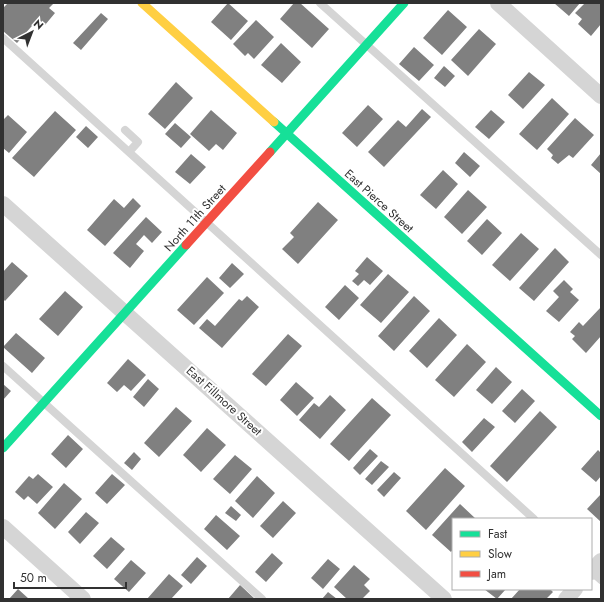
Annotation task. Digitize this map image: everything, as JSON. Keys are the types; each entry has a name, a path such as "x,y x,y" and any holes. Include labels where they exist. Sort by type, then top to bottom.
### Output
{"street":[{"name":"East Pierce Street","path":"142,3 601,416"},
{"name":"North 11th Street","path":"3,448 404,3"},
{"path":"498,3 601,96"},
{"name":"East Fillmore Street","path":"3,204 444,599"},
{"path":"3,527 83,599"},
{"path":"566,599 574,590"}],"lane":[{"path":"320,3 601,255"},
{"path":"3,38 533,518"},
{"path":"125,130 138,142 129,152"},
{"path":"3,366 262,599"}],"building":[{"path":"8,3 54,3 49,8 55,13 45,25 38,19 17,43 3,31 3,8"},
{"path":"228,3 248,21 231,40 211,22"},
{"path":"294,3 300,3 329,29 312,48 280,19"},
{"path":"554,3 580,3 569,16"},
{"path":"585,3 601,3 601,24 591,36 578,24 582,19 575,13"},
{"path":"448,10 467,27 442,55 423,38"},
{"path":"101,13 108,19 81,50 73,43"},
{"path":"256,20 274,37 254,59 248,53 245,56 233,44"},
{"path":"479,29 496,44 468,76 451,60"},
{"path":"281,43 301,62 282,83 261,65"},
{"path":"414,47 434,65 419,81 399,64"},
{"path":"444,66 455,76 445,87 434,78"},
{"path":"529,72 545,85 523,109 508,95"},
{"path":"176,82 193,98 165,129 148,114"},
{"path":"552,98 569,114 537,150 519,134"},
{"path":"368,105 383,119 357,147 342,133"},
{"path":"422,109 431,117 384,167 368,152 398,120 406,127"},
{"path":"211,110 237,133 223,150 216,144 209,151 190,134"},
{"path":"491,110 505,122 489,139 475,127"},
{"path":"55,111 76,130 34,177 12,158"},
{"path":"8,115 27,132 9,153 3,148 3,120"},
{"path":"575,118 594,135 573,158 569,155 558,164 551,158 553,155 547,149"},
{"path":"175,123 191,137 181,148 165,134"},
{"path":"86,126 98,137 88,148 76,137"},
{"path":"464,152 480,166 470,177 455,163"},
{"path":"601,153 601,174 591,165"},
{"path":"191,154 206,167 190,184 175,172"},
{"path":"443,170 458,184 436,209 420,195"},
{"path":"468,190 487,207 462,234 444,217"},
{"path":"133,198 141,206 105,246 87,230 114,199 124,208"},
{"path":"318,202 338,220 298,264 282,249 294,237 290,233"},
{"path":"146,217 162,232 152,243 144,235 136,244 144,251 130,268 113,253"},
{"path":"487,219 502,233 482,255 467,241"},
{"path":"521,233 539,249 510,281 492,265"},
{"path":"555,248 569,262 534,301 519,288"},
{"path":"367,257 383,271 370,285 364,280 358,286 352,281 359,274 355,271"},
{"path":"12,262 28,276 5,301 3,299 3,272"},
{"path":"232,263 244,274 230,288 219,278"},
{"path":"388,274 409,292 381,323 360,305"},
{"path":"207,277 224,293 194,325 177,310"},
{"path":"564,280 573,289 570,292 579,300 559,322 546,311 559,297 553,291"},
{"path":"345,285 359,298 339,320 325,307"},
{"path":"65,291 83,307 58,336 39,319"},
{"path":"247,296 259,307 222,348 199,328 207,319 215,326 239,299 242,301"},
{"path":"414,296 430,311 394,351 378,336"},
{"path":"601,307 601,336 586,353 572,339 575,336 570,332 579,322 583,326"},
{"path":"439,318 457,335 427,368 409,351"},
{"path":"16,333 45,358 32,373 3,347"},
{"path":"288,334 302,346 266,386 252,374"},
{"path":"467,344 486,362 454,397 435,380"},
{"path":"128,359 146,375 131,391 124,385 117,392 107,383"},
{"path":"496,367 512,382 492,404 476,390"},
{"path":"148,379 159,389 144,407 133,397"},
{"path":"296,382 314,398 297,416 280,400"},
{"path":"3,384 11,391 3,400"},
{"path":"522,389 535,401 515,423 502,411"},
{"path":"330,395 346,410 320,439 299,420 314,403 319,407"},
{"path":"372,398 391,415 349,461 330,444"},
{"path":"176,407 192,421 159,457 144,443"},
{"path":"540,411 557,427 507,482 490,466"},
{"path":"484,418 495,427 472,452 462,442"},
{"path":"207,428 226,445 201,472 183,455"},
{"path":"68,435 83,449 66,468 51,454"},
{"path":"370,449 378,456 360,475 353,468"},
{"path":"598,450 601,453 601,476 596,482 581,469"},
{"path":"134,452 141,459 132,470 124,463"},
{"path":"235,455 252,469 230,494 213,479"},
{"path":"381,461 389,467 372,485 365,479"},
{"path":"445,468 465,486 426,530 406,511"},
{"path":"394,472 401,478 384,497 377,490"},
{"path":"38,474 53,487 37,504 28,496 24,500 15,492 29,476 33,479"},
{"path":"112,474 125,485 107,504 95,493"},
{"path":"257,476 275,493 253,518 235,501"},
{"path":"64,483 82,499 55,529 38,513"},
{"path":"601,494 601,522 587,509"},
{"path":"283,501 296,513 273,538 260,526"},
{"path":"460,504 475,518 452,518 451,552 432,535"},
{"path":"231,506 241,515 236,521 225,513"},
{"path":"86,512 99,523 80,544 68,532"},
{"path":"216,515 240,536 227,550 204,529"},
{"path":"111,537 125,549 107,569 93,556"},
{"path":"272,553 283,563 266,582 255,572"},
{"path":"197,557 207,566 191,584 181,575"},
{"path":"328,559 340,569 323,589 311,578"},
{"path":"131,560 146,573 129,592 114,579"},
{"path":"354,565 370,579 364,585 370,591 362,599 347,599 334,587"},
{"path":"169,574 183,586 171,599 147,599"},
{"path":"240,585 255,599 228,599"},
{"path":"18,589 29,599 9,599"},
{"path":"485,590 505,590 497,599"},
{"path":"519,590 551,590 553,592 546,599 511,599"},
{"path":"328,592 337,599 322,599"}],"traffic: fast":[{"path":"270,152 404,3"},
{"path":"274,122 601,416"},
{"path":"3,448 186,245"}],"traffic: slow":[{"path":"142,3 274,122"}],"traffic: jam":[{"path":"186,245 270,152"}]}
